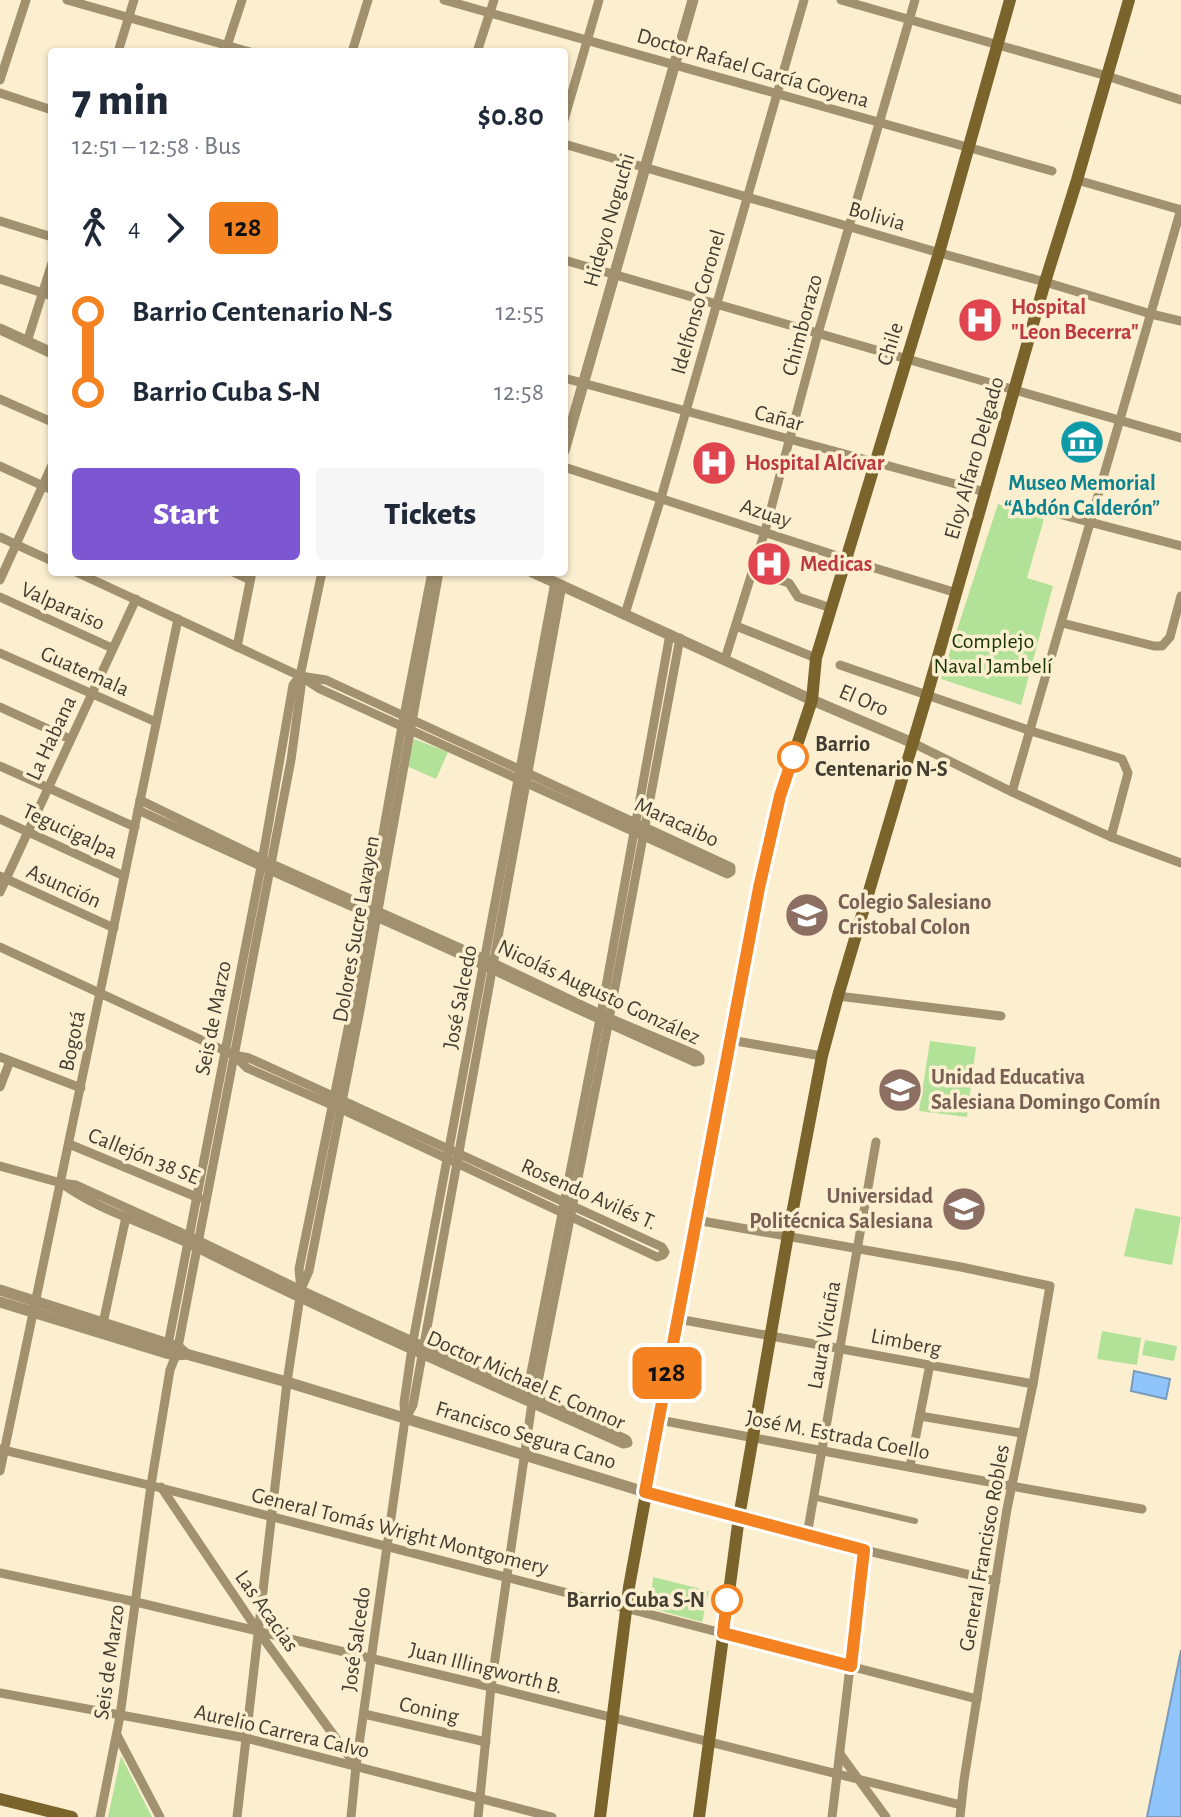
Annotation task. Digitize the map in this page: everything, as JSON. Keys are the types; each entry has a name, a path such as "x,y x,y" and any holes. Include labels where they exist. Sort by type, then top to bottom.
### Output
{"main road":[{"name":"Chile","path":"600,1817 645,1492 759,888 780,796 812,700 816,658 939,253 1010,0"},
{"name":"Eloy Alfaro Delgado","path":"699,1817 739,1517 822,1056 1129,0"},
{"path":"0,1799 72,1817"}],"street":[{"path":"0,80 26,0"},
{"path":"67,0 223,48"},
{"path":"119,48 134,0"},
{"path":"226,48 242,0"},
{"path":"353,48 368,0"},
{"name":"Doctor Rafael García Goyena","path":"444,0 1052,171"},
{"path":"478,48 494,0"},
{"path":"568,106 599,0"},
{"name":"Hideyo Noguchi","path":"568,437 693,0"},
{"name":"Idelfonso Coronel","path":"625,614 804,0"},
{"path":"841,0 1181,100"},
{"name":"Chimborazo","path":"725,659 765,531 818,333 915,0"},
{"path":"0,93 48,109"},
{"name":"Bolivia","path":"568,145 1181,321"},
{"path":"1012,792 1181,210 1077,180"},
{"path":"0,221 48,236"},
{"path":"568,261 1181,438"},
{"path":"0,279 47,294 27,342"},
{"path":"0,329 48,351"},
{"name":"Cañar","path":"568,379 985,492"},
{"path":"0,399 48,420"},
{"path":"0,466 48,488"},
{"name":"Azuay","path":"568,468 957,593"},
{"path":"0,580 48,473"},
{"path":"1032,507 1181,546"},
{"path":"0,537 48,559"},
{"path":"753,572 789,583 798,597 831,608"},
{"name":"Maracaibo","path":"85,576 300,676 320,689 407,723 727,874 731,872 731,867 639,830"},
{"path":"237,647 251,576"},
{"name":"Seis de Marzo","path":"153,1474 193,1242 286,759 293,685 300,676 321,576"},
{"name":"Dolores Sucre Lavayen","path":"237,1817 300,1294 299,1269 319,1197 356,1009 431,576"},
{"name":"Dolores Sucre Lavayen","path":"424,629 438,576"},
{"name":"El Oro","path":"541,576 913,743 1111,837 1181,863"},
{"name":"José Salcedo","path":"351,1817 405,1419 404,1403 435,1257 558,584"},
{"path":"1062,623 1162,646 1170,637 1181,596"},
{"name":"Valparaiso","path":"0,597 112,648"},
{"name":"La Habana","path":"0,892 3,878 136,599"},
{"name":"Bogotá","path":"0,1471 2,1449 35,1307 178,619"},
{"path":"736,626 816,658"},
{"path":"478,1817 491,1687 532,1400 529,1383 548,1306 586,1117 675,636"},
{"name":"Guatemala","path":"0,653 156,722"},
{"path":"840,665 1122,759 1128,773 1111,837"},
{"path":"0,707 70,739"},
{"path":"0,766 135,827"},
{"name":"Nicolás Augusto González","path":"139,805 695,1062 700,1061 700,1056 605,1019"},
{"name":"Tegucigalpa","path":"0,819 124,876"},
{"name":"Asunción","path":"3,878 114,928"},
{"name":"Rosendo Avilés T.","path":"0,947 230,1054 247,1068 338,1103 567,1209 662,1247 663,1255 657,1257 567,1209"},
{"path":"838,996 1001,1016"},
{"path":"730,1040 822,1056"},
{"path":"0,1087 5,1059 81,1088"},
{"name":"Laura Vicuña","path":"807,1535 876,1142"},
{"name":"Callejón 38 SE","path":"69,1144 201,1199"},
{"name":"Doctor Michael E. Connor","path":"0,1166 76,1185 300,1294 623,1444 628,1443 624,1438 532,1400"},
{"name":"Doctor Michael E. Connor","path":"61,1183 73,1192 126,1217 193,1242"},
{"path":"102,1326 126,1217"},
{"path":"696,1220 857,1249"},
{"name":"General Francisco Robles","path":"857,1249 1050,1286 1011,1487 960,1817"},
{"name":"Francisco Segura Cano","path":"0,1290 35,1307"},
{"name":"Francisco Segura Cano","path":"0,1302 35,1307 102,1326 175,1351 287,1382 645,1492 996,1581"},
{"name":"Limberg","path":"678,1319 1033,1384"},
{"path":"910,1466 930,1364"},
{"path":"920,1416 1021,1433"},
{"name":"José M. Estrada Coello","path":"659,1420 1142,1509"},
{"name":"General Tomás Wright Montgomery","path":"2,1449 156,1486 977,1699"},
{"name":"Las Acacias","path":"153,1474 156,1486 356,1766"},
{"name":"Seis de Marzo","path":"100,1817 117,1735 156,1486"},
{"path":"813,1497 915,1521"},
{"path":"832,1817 864,1550"},
{"name":"Juan Illingworth B.","path":"0,1573 371,1658 961,1805"},
{"name":"Aurelio Carrera Calvo","path":"0,1693 246,1738 552,1817"},
{"name":"Coning","path":"364,1714 486,1742"},
{"path":"117,1735 160,1817"},
{"path":"840,1754 886,1817"}],"green space":[{"name":"Complejo Naval Jambelí","path":"998,504 1044,519 1027,578 1053,586 1021,705 941,679"},
{"path":"414,739 448,752 436,779 407,766"},
{"path":"930,1041 976,1047 967,1117 919,1111"},
{"path":"1135,1208 1181,1217 1172,1265 1124,1256"},
{"path":"1102,1331 1141,1338 1137,1365 1097,1359"},
{"path":"1145,1340 1177,1346 1174,1361 1142,1355"},
{"path":"653,1577 709,1591 702,1622 650,1608"},
{"path":"121,1756 152,1817 108,1817"}],"water":[{"path":"1134,1371 1170,1379 1166,1399 1131,1391"},
{"path":"1181,1650 1181,1817 1147,1817"}],"bus line":[{"name":"128","path":"727,1600 723,1633 851,1666 864,1550 645,1492 759,888 780,796 793,757"}],"place":[{"name":"Hospital \"Leon Becerra\"","path":"980,320"},
{"name":"Museo Memorial “Abdón Calderón”","path":"1082,442"},
{"name":"Hospital Alcívar","path":"714,463"},
{"name":"Medicas","path":"769,564"},
{"name":"Barrio Centenario N-S","path":"793,757"},
{"name":"Colegio Salesiano Cristobal Colon","path":"807,915"},
{"name":"Unidad Educativa Salesiana Domingo Comín","path":"900,1090"},
{"name":"Universidad Politécnica Salesiana","path":"964,1209"},
{"name":"Barrio Cuba S-N","path":"727,1600"}]}
